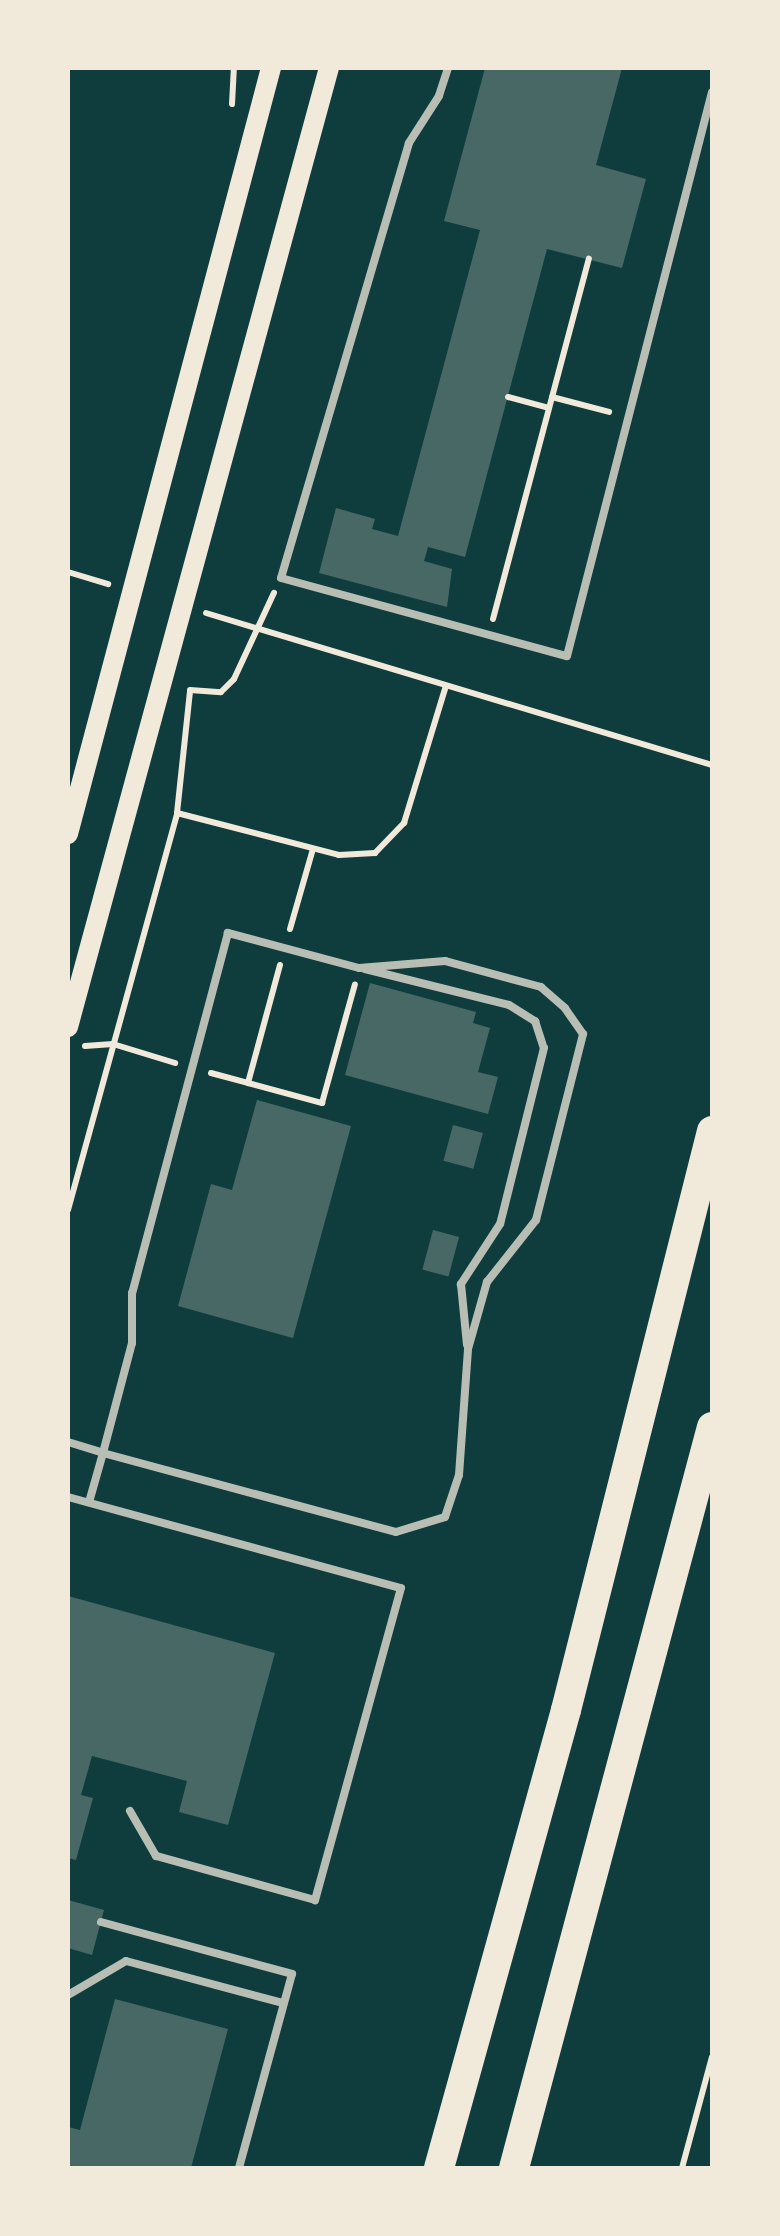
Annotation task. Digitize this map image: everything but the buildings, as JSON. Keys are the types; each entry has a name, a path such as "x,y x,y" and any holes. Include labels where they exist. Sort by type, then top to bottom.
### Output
{"highway":[{"path":"439,2168 566,1710 712,1131"},
{"path":"514,2168 712,1427"}],"main road":[{"path":"68,834 271,68"},
{"path":"68,1027 329,68"}],"lane":[{"path":"448,68 440,96 409,143 281,578 568,656 712,92"},
{"path":"68,1442 103,1452 396,1532 445,1517 459,1476 468,1349 462,1284 500,1224 544,1048 535,1021 509,1005 228,933 132,1293 132,1343 103,1452 89,1502"},
{"path":"359,968 445,961 541,987 582,1034 536,1220 487,1282 468,1349"},
{"path":"68,1497 401,1588 315,1900 156,1856 130,1811"},
{"path":"101,1922 292,1974 239,2168"},
{"path":"68,1994 126,1961 284,2004"}],"path":[{"path":"231,120 234,68"},
{"path":"488,635 589,260"},
{"path":"508,397 549,408"},
{"path":"552,397 629,417"},
{"path":"68,1210 176,812 190,690 221,692 234,679 281,578"},
{"path":"337,652 712,765"},
{"path":"176,812 313,848 362,856 391,842 404,824 446,686"},
{"path":"248,1083 313,848"},
{"path":"68,1048 113,1044 322,1103 359,968"},
{"path":"682,2168 712,2057"}]}
